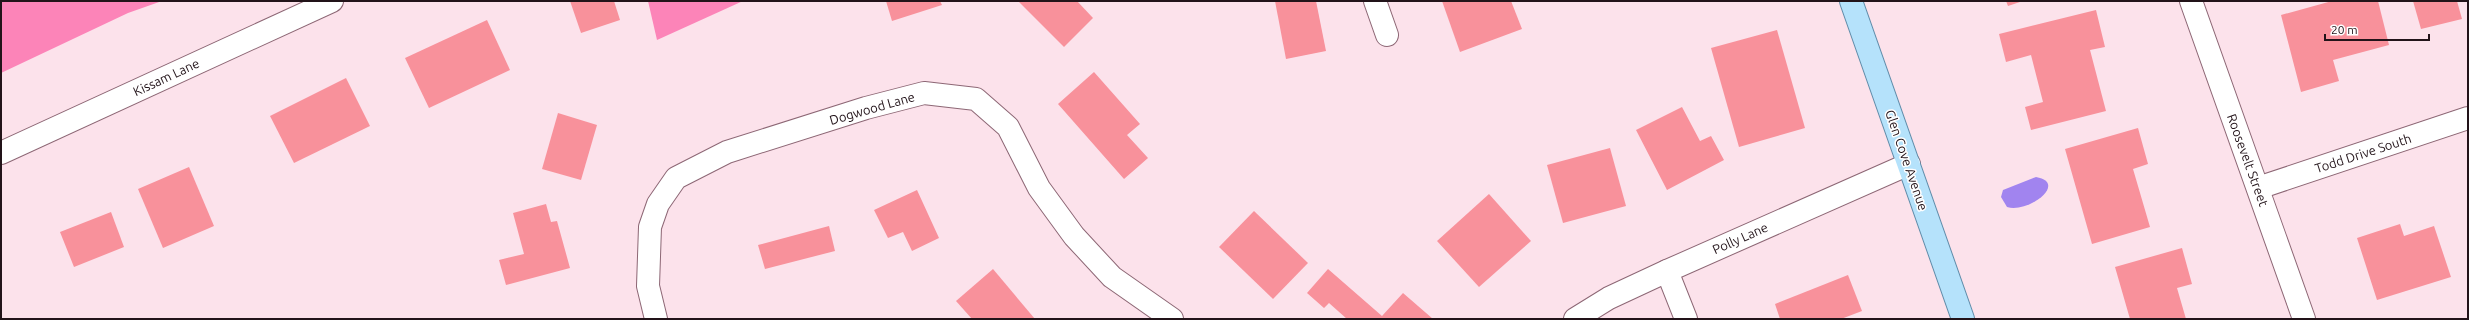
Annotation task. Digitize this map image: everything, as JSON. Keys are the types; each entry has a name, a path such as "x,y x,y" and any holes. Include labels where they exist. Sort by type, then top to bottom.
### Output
{"main road":[{"name":"Glen Cove Avenue","path":"1851,1 1963,319"}],"street":[{"name":"Kissam Lane","path":"1,154 332,1"},
{"path":"1375,1 1387,35"},
{"name":"Roosevelt Street","path":"2191,1 2304,319"},
{"name":"Dogwood Lane","path":"656,319 648,286 650,228 658,204 676,178 727,152 866,108 924,93 976,99 982,103 1008,128 1039,188 1074,236 1112,277 1172,319"},
{"name":"Todd Drive South","path":"2258,188 2468,118"},
{"name":"Polly Lane","path":"1575,319 1609,298 1667,271 1909,164"},
{"path":"1667,271 1686,319"}],"shaded area":[{"path":"1,1 162,1 128,13 1,73"},
{"path":"648,1 743,1 657,40"},
{"path":"2036,177 2045,180 2048,185 2047,191 2034,202 2025,206 2015,208 2007,207 2001,197 2003,190"}],"building":[{"path":"570,1 614,1 620,20 581,33"},
{"path":"886,1 940,1 942,5 892,21"},
{"path":"1018,1 1077,1 1093,18 1064,47"},
{"path":"1275,1 1316,1 1326,51 1286,59"},
{"path":"1442,1 1511,1 1522,29 1460,52"},
{"path":"2006,1 2023,1 2008,6"},
{"path":"2332,1 2378,1 2389,45 2333,60 2339,81 2301,92 2281,15"},
{"path":"2413,1 2457,1 2462,19 2421,29"},
{"path":"2096,10 2105,47 2090,50 2106,111 2031,130 2025,107 2043,102 2031,55 2006,62 1999,34"},
{"path":"487,20 510,70 429,108 405,58"},
{"path":"1777,30 1805,128 1739,147 1711,48"},
{"path":"1094,72 1140,124 1127,135 1148,158 1124,179 1058,104"},
{"path":"346,78 370,126 294,163 270,116"},
{"path":"1682,107 1700,141 1711,136 1724,160 1667,190 1636,130"},
{"path":"558,113 597,125 581,180 542,169"},
{"path":"2138,128 2148,164 2133,169 2150,227 2092,244 2065,149"},
{"path":"1610,148 1626,206 1563,223 1547,165"},
{"path":"189,167 214,226 163,248 138,189"},
{"path":"917,190 939,238 912,251 903,232 888,238 874,210"},
{"path":"1489,194 1531,241 1479,287 1437,241"},
{"path":"546,204 551,222 557,221 570,268 506,285 499,260 524,254 513,213"},
{"path":"1254,211 1308,263 1273,299 1219,247"},
{"path":"111,212 124,247 74,267 60,232"},
{"path":"2400,224 2404,236 2434,226 2451,277 2377,300 2357,238"},
{"path":"829,226 835,251 765,269 758,245"},
{"path":"2182,248 2192,284 2177,288 2186,319 2130,319 2115,267"},
{"path":"993,269 1035,319 972,319 956,301"},
{"path":"1328,269 1382,316 1403,293 1433,319 1347,319 1329,303 1324,308 1307,293"},
{"path":"1848,275 1862,311 1841,319 1780,319 1775,304"}]}
